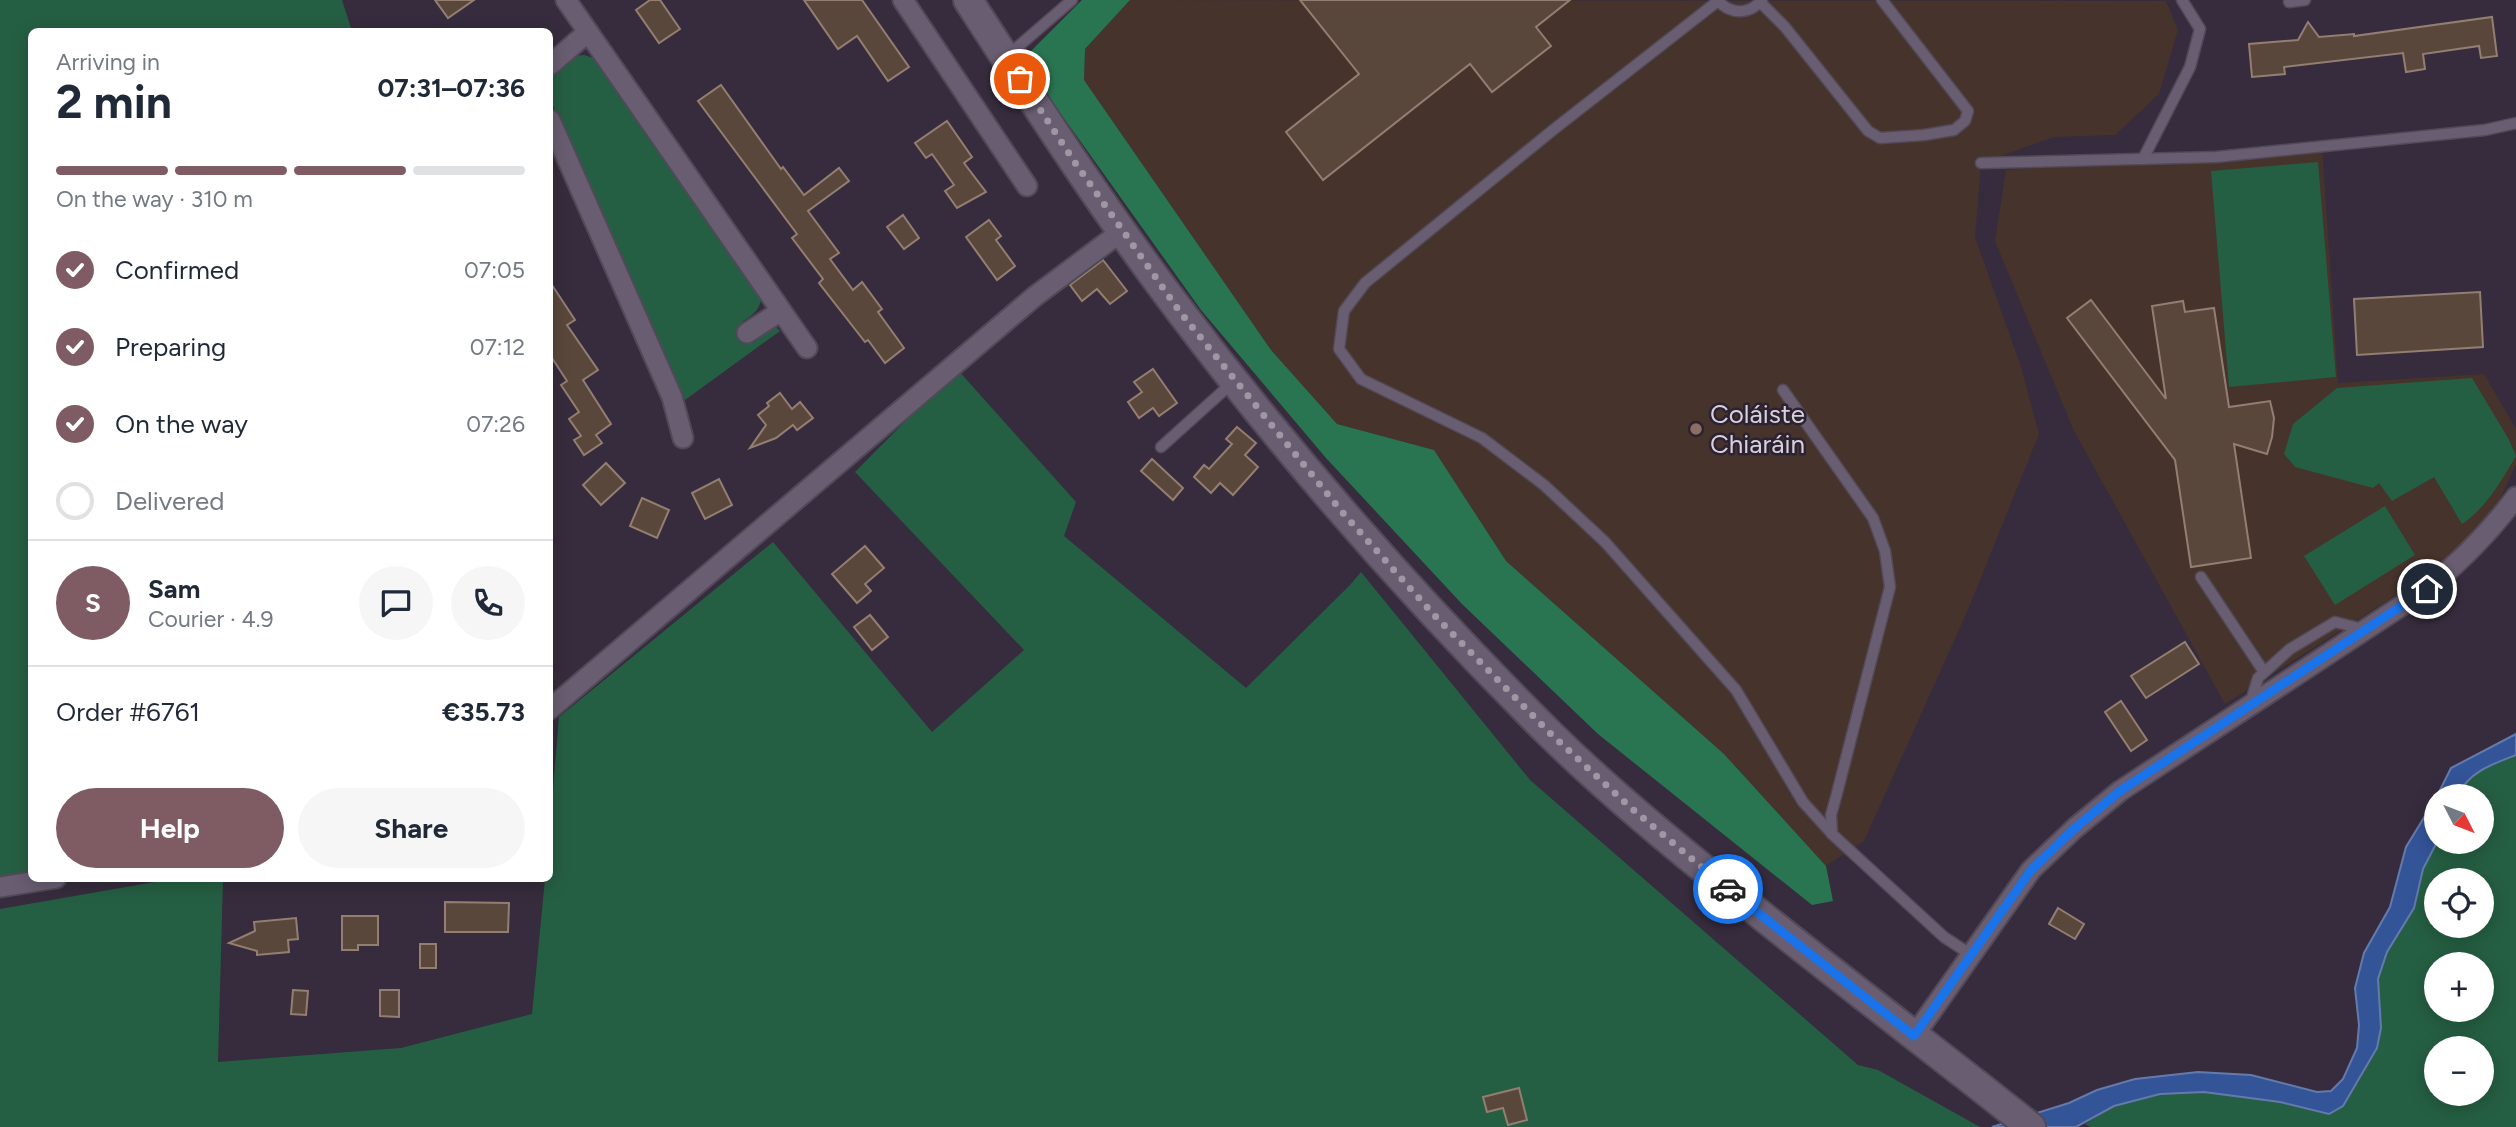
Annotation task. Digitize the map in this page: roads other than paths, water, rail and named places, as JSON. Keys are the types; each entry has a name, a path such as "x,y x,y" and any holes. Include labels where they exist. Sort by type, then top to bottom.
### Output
{"main road":[{"path":"968,0 1180,312 1303,466 1435,616 1552,735 1682,852 2031,1127"}],"street":[{"path":"566,0 807,348"},
{"path":"903,0 1027,186"},
{"path":"553,62 588,32"},
{"path":"553,127 672,397 683,438"},
{"path":"553,706 1034,298 1122,230"},
{"path":"747,333 781,311"},
{"path":"1914,1036 2031,870 2075,828 2120,791 2427,589 2462,559 2497,522 2516,496"},
{"path":"0,887 31,882"}],"lane":[{"path":"1006,57 1072,0"},
{"path":"1882,0 1968,111 1965,121 1954,130 1880,138 1868,131 1761,1 1750,10 1741,12 1725,7 1718,0 1365,283 1344,311 1339,349 1361,379 1482,438 1544,485 1605,542 1736,690 1803,802 1832,834 1944,937 1970,954"},
{"path":"2143,159 2190,67 2200,29 2182,0"},
{"path":"2289,2 2305,0"},
{"path":"1980,163 2216,157 2485,130 2516,123"},
{"path":"1161,447 1234,380"},
{"path":"1783,390 1873,518 1885,551 1890,587 1831,815 1832,834"},
{"path":"2201,577 2264,673"},
{"path":"2250,705 2258,678 2290,649 2335,622 2364,630"}],"water":[{"path":"2516,734 2516,755 2490,766 2465,784 2443,784 2451,768"},
{"path":"2424,818 2424,854 2431,854 2423,869 2414,908 2387,952 2378,979 2381,1028 2377,1048 2343,1106 2329,1114 2280,1102 2204,1092 2160,1094 2114,1106 2076,1127 1992,1127 2135,1079 2198,1072 2251,1075 2317,1092 2331,1091 2343,1079 2357,1048 2359,1025 2355,988 2364,953 2390,907 2406,847"}],"place":[{"name":"Coláiste Chiaráin","path":"1696,429"}]}
